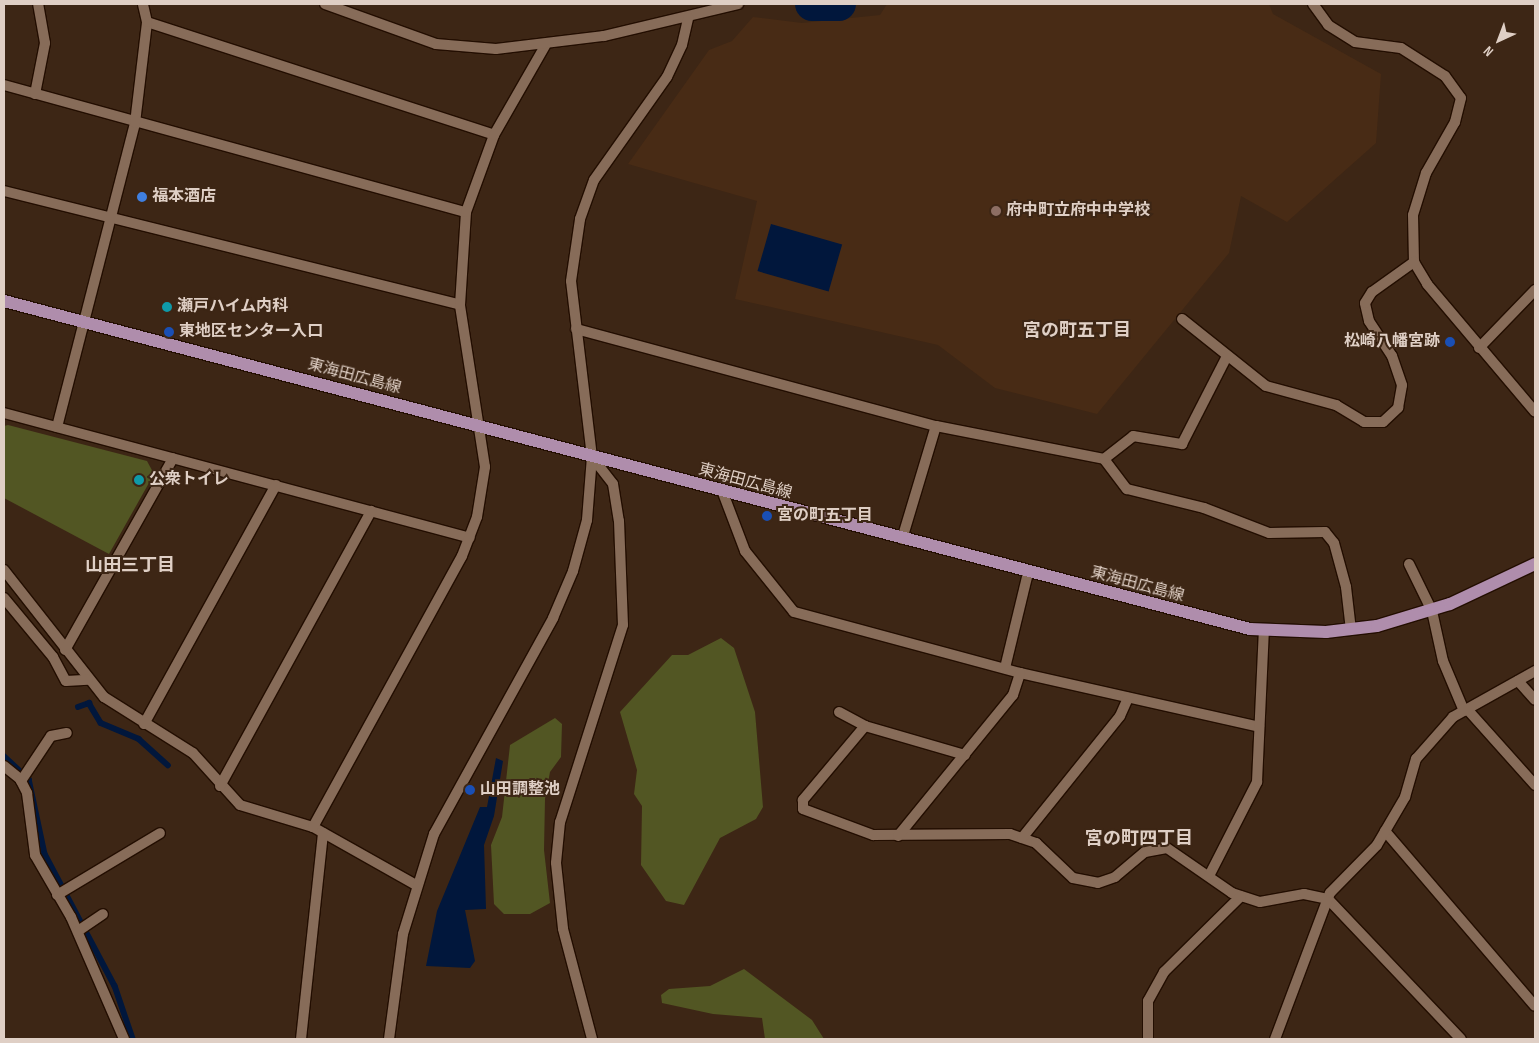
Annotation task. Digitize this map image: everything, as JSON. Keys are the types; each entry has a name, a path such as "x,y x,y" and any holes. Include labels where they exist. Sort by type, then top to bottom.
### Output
{"main road":[{"name":"東海田広島線","path":"4,300 1028,573 1200,618 1264,630 1352,630 1432,611 1535,564"}],"street":[{"path":"35,94 45,43 38,4"},
{"path":"57,427 85,322 109,218 135,123 147,22 143,4"},
{"path":"325,4 346,9 436,44 496,49 545,46 688,18 738,4"},
{"path":"1313,4 1328,25 1355,42 1401,48 1444,76 1461,98 1455,122 1426,173 1413,215 1414,262 1479,348 1535,412"},
{"path":"388,1039 403,934 416,885 434,834 553,618 573,571 587,520 592,457 576,329 571,260 583,211 594,180 616,144 667,77 682,45 688,18"},
{"path":"147,22 494,135"},
{"path":"313,827 468,538 477,517 485,467 460,305 466,212 494,135 545,46"},
{"path":"4,85 135,123 412,194 466,212"},
{"path":"4,191 460,305"},
{"path":"1182,320 1266,386 1336,405 1364,422 1383,422 1398,408 1402,386 1392,356 1369,321 1365,303 1372,292 1414,262"},
{"path":"1479,348 1535,290"},
{"path":"576,329 936,426 1104,459 1127,489 1204,508 1269,533 1325,532 1334,543 1346,587 1352,630"},
{"path":"1104,459 1133,436 1182,444 1226,356"},
{"path":"4,414 276,485 468,538"},
{"path":"902,539 936,426"},
{"path":"592,457 612,484 619,521 623,625 560,822 556,863 563,929 592,1039"},
{"path":"65,650 173,458"},
{"path":"144,724 276,485"},
{"path":"723,493 745,551 794,612 1020,673 1258,727"},
{"path":"220,786 371,511"},
{"path":"1409,564 1432,611 1443,661 1466,710 1535,785"},
{"path":"4,570 88,680 118,708 193,753 220,786 240,805 313,827 416,885"},
{"path":"1004,668 1028,573"},
{"path":"4,598 53,656 66,681 88,680"},
{"path":"1208,876 1257,782 1258,727 1264,630"},
{"path":"1275,1039 1328,900 1385,832 1405,797 1416,759 1466,710 1535,671"},
{"path":"898,836 1013,695 1020,673"},
{"path":"1518,681 1535,700"},
{"path":"1022,838 1120,716 1128,698"},
{"path":"839,712 864,726 964,755"},
{"path":"864,726 803,800 803,809 873,835 1010,834 1036,843 1073,878 1098,883 1115,877 1146,852 1167,848 1241,896 1260,902 1304,894 1328,900 1461,1039"},
{"path":"22,780 51,736 66,733"},
{"path":"4,766 22,780 27,793 35,856 79,931 124,1039"},
{"path":"1385,832 1535,1006"},
{"path":"58,895 160,833"},
{"path":"301,1039 323,833"},
{"path":"1148,1039 1148,1001 1164,972 1241,896"},
{"path":"79,931 99,917"}],"shaded area":[{"name":"府中町立府中中学校","path":"887,4 1269,4 1273,14 1381,74 1376,143 1287,222 1241,196 1229,253 1097,414 995,388 938,345 735,299 757,201 628,164 709,50 732,41 753,17 802,23 880,15"}],"green space":[{"path":"8,425 147,461 154,474 109,554 4,498 4,426"},
{"path":"721,638 734,648 755,712 763,807 756,819 720,838 684,905 666,901 641,865 642,806 634,794 637,770 620,712 672,655 688,655"},
{"path":"555,718 562,724 561,757 550,772 545,799 544,850 550,903 530,914 504,914 494,904 491,845 502,817 510,745"},
{"path":"744,969 812,1020 824,1039 765,1039 762,1018 713,1014 662,1003 661,995 669,989 710,986"}],"water":[{"path":"771,224 842,244 829,291 757,271"},
{"path":"496,758 503,761 494,816 484,845 486,909 465,910 475,961 470,968 426,966 437,911 480,807 487,807"}],"waterway":[{"path":"812,4 839,4"},
{"path":"78,707 89,703 101,723 139,739 168,765"},
{"path":"4,756 29,779 45,854 115,986 133,1039"}],"place":[{"name":"福本酒店","path":"142,197"},
{"name":"府中町立府中中学校","path":"996,211"},
{"name":"瀬戸ハイム内科","path":"167,307"},
{"name":"東地区センター入口","path":"169,332"},
{"name":"松崎八幡宮跡","path":"1450,342"},
{"name":"公衆トイレ","path":"139,480"},
{"name":"宮の町五丁目","path":"767,516"},
{"name":"山田調整池","path":"470,790"}],"district":[{"name":"宮の町五丁目","path":"1077,331"},
{"name":"山田三丁目","path":"130,566"},
{"name":"宮の町四丁目","path":"1139,839"}]}
